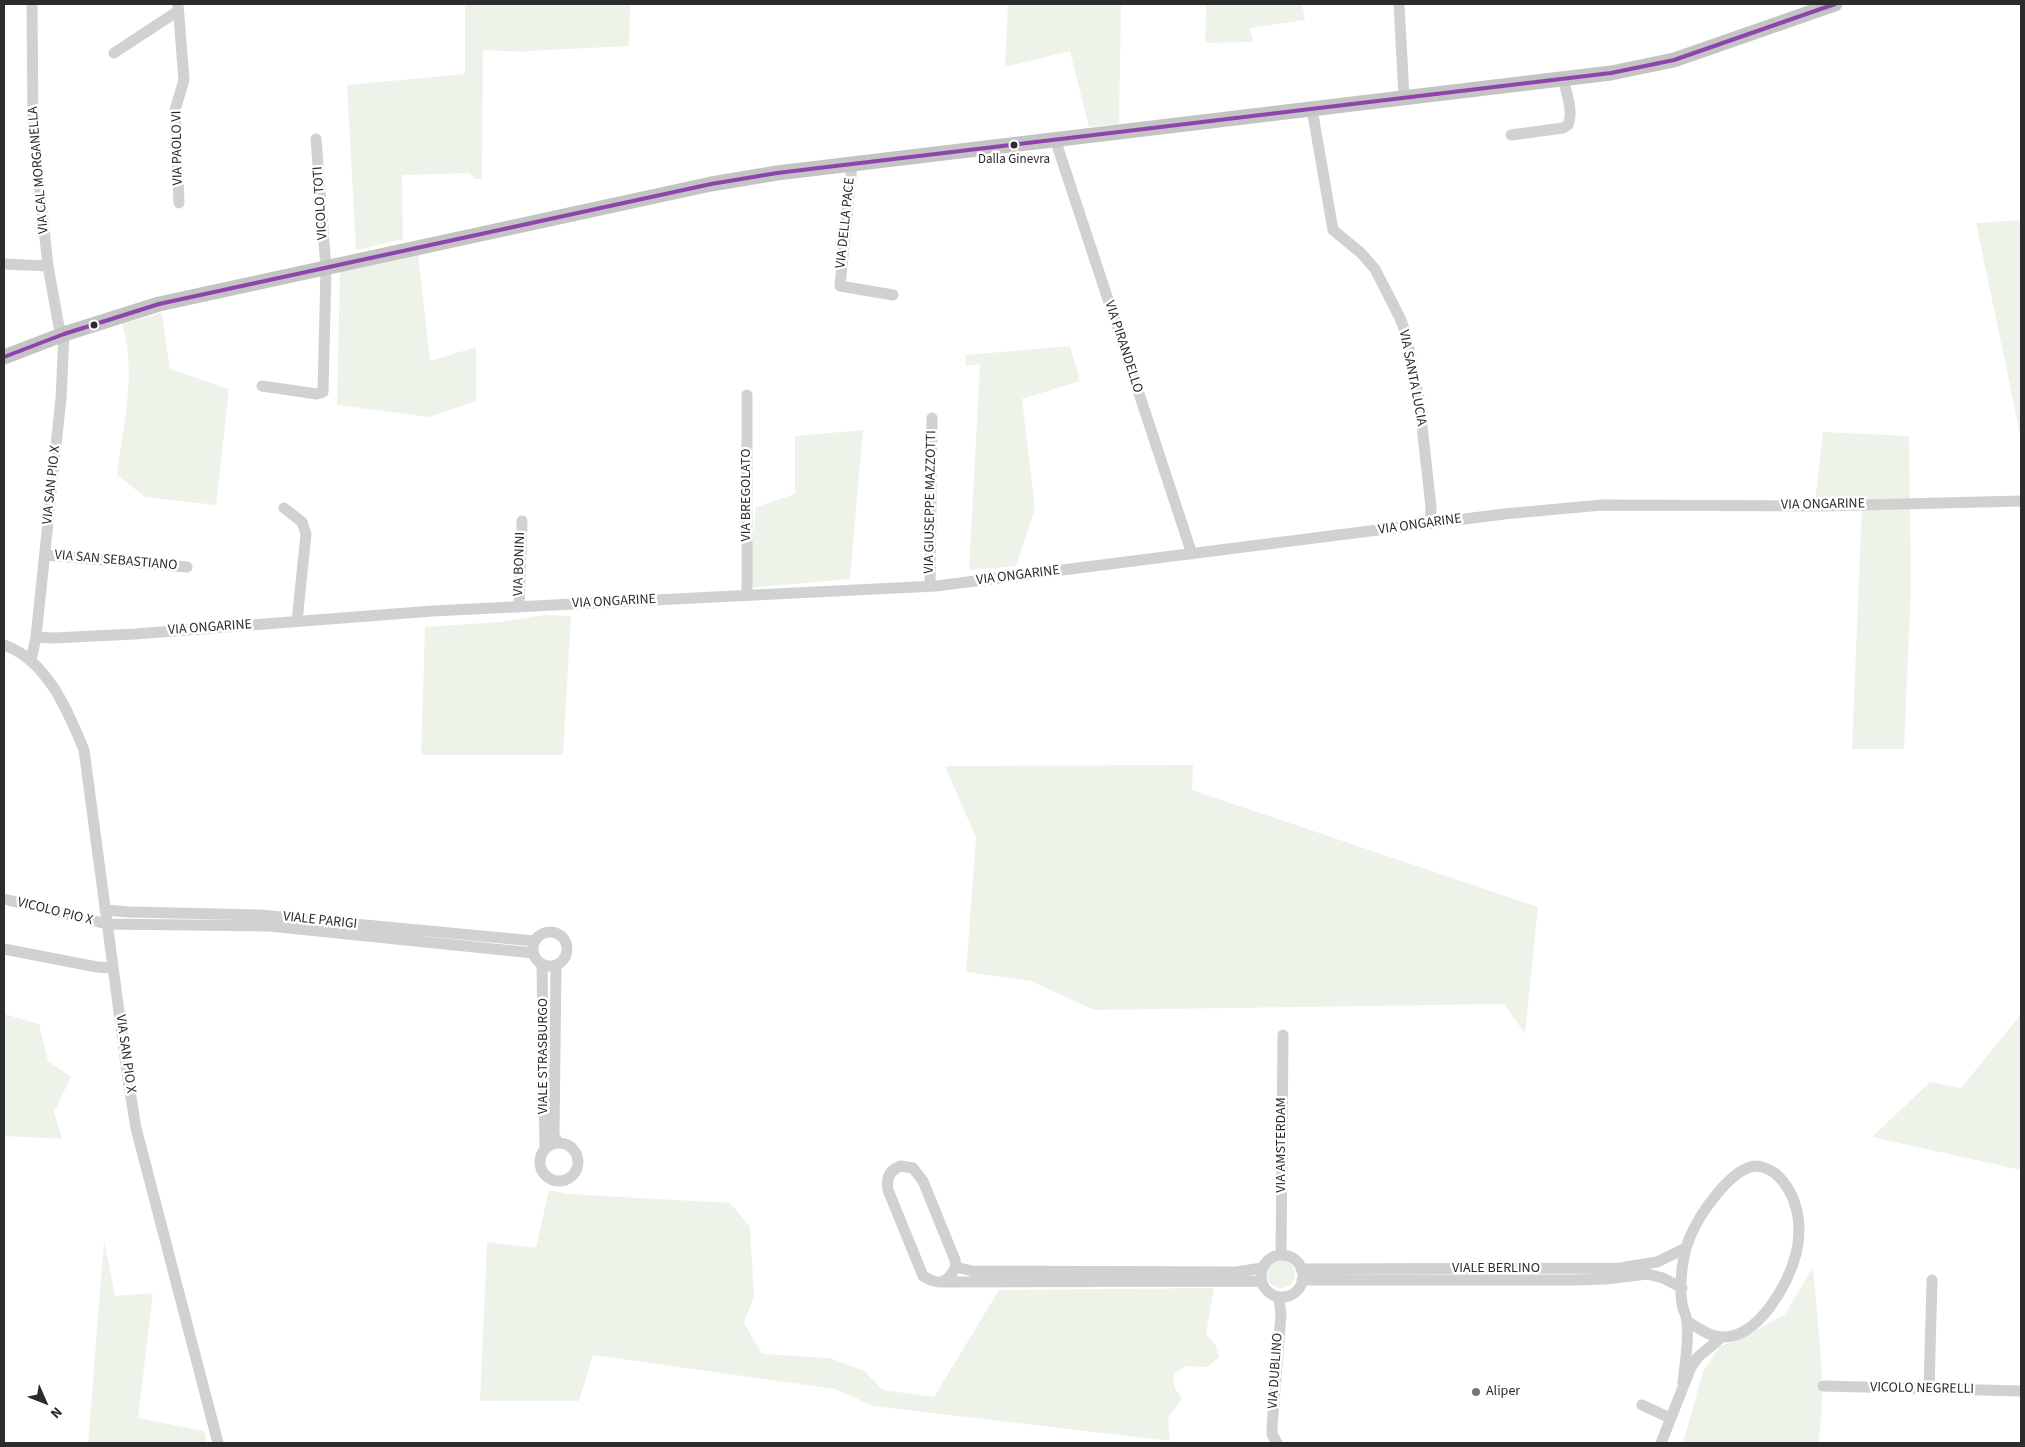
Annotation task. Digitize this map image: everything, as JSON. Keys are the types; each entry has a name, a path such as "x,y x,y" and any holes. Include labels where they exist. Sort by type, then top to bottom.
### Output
{"main road":[{"path":"4,358 64,334 159,304 711,184 1058,139 1611,73 1674,60 1834,4"}],"street":[{"name":"VIA CAL MORGANELLA","path":"32,4 34,127 48,266 59,327 64,334"},
{"path":"1399,4 1404,97"},
{"path":"114,53 178,8"},
{"name":"VIA PAOLO VI","path":"178,8 184,80 175,110 179,203"},
{"path":"1511,135 1563,128 1568,125 1571,120 1563,78"},
{"name":"VIA SANTA LUCIA","path":"1312,108 1332,230 1361,253 1375,269 1406,334 1419,399 1431,507 1430,524"},
{"name":"VICOLO TOTI","path":"262,386 318,394 323,392 326,268 316,139"},
{"name":"VIA PIRANDELLO","path":"1058,139 1192,554"},
{"name":"VIA DELLA PACE","path":"852,165 840,286 893,295"},
{"path":"4,264 48,266"},
{"name":"VIA SAN PIO X","path":"36,637 61,398 64,334"},
{"name":"VIA BREGOLATO","path":"747,395 747,595"},
{"name":"VIA GIUSEPPE MAZZOTTI","path":"930,586 932,418"},
{"name":"VIA ONGARINE","path":"36,637 54,638 126,634 433,611 930,586 1504,514 1602,505 1822,506 2021,501"},
{"path":"284,508 302,522 306,534 297,621"},
{"name":"VIA BONINI","path":"519,607 522,520"},
{"name":"VIA SAN SEBASTIANO","path":"45,555 187,567"},
{"path":"31,660 36,637"},
{"name":"VIA SAN PIO X","path":"4,644 16,649 31,660 39,669 71,717 84,750 136,1128 218,1443"},
{"name":"VICOLO PIO X","path":"4,899 107,924"},
{"name":"VIALE PARIGI","path":"106,910 260,915 534,947"},
{"name":"VIALE PARIGI","path":"107,924 270,926 534,947"},
{"name":"VIALE PARIGI","path":"534,947 541,934 556,932 564,939 567,950 566,955 556,965"},
{"path":"534,947 538,961 542,964 556,965"},
{"path":"4,949 97,967 113,968"},
{"name":"VIALE STRASBURGO","path":"542,964 545,1149 540,1158 540,1164 545,1175 557,1180 569,1178 576,1169 576,1154 569,1146 558,1143 554,1135 556,965"},
{"name":"VIA AMSTERDAM","path":"1281,1255 1283,1035"},
{"path":"545,1149 558,1143"},
{"path":"944,1282 950,1278 956,1267 923,1181 913,1168 907,1166 895,1168 886,1180 888,1190 923,1276 938,1283 1261,1281"},
{"path":"1660,1443 1683,1383 1698,1357 1722,1337 1742,1332 1762,1317 1784,1284 1792,1268 1798,1244 1799,1218 1793,1195 1784,1182 1770,1170 1755,1166 1739,1172 1703,1210 1686,1248 1682,1305 1687,1321 1687,1353 1683,1383"},
{"name":"VIALE BERLINO","path":"1302,1275 1620,1268 1657,1262 1686,1248"},
{"path":"1281,1255 1294,1258 1302,1275 1298,1288 1292,1294 1279,1297 1268,1292 1261,1281 1262,1268 1270,1259 1281,1255"},
{"path":"956,1267 972,1272 1236,1272 1262,1268"},
{"name":"VIALE BERLINO","path":"1302,1275 1573,1280 1647,1274 1663,1278 1682,1288"},
{"path":"1929,1389 1932,1280"},
{"name":"VIA DUBLINO","path":"1276,1443 1272,1434 1281,1315 1279,1297"},
{"path":"1687,1321 1707,1333 1722,1337"},
{"name":"VICOLO NEGRELLI","path":"1823,1386 2021,1391"},
{"path":"1642,1405 1670,1418"}],"shaded area":[{"path":"465,4 630,4 629,46 526,52 483,50 482,179 474,179 470,173 402,175 403,239 356,250 347,85 465,74"},
{"path":"1008,4 1121,4 1119,124 1089,127 1070,51 1005,67"},
{"path":"1197,4 1302,4 1305,20 1250,28 1253,42 1205,43 1206,6"},
{"path":"2021,220 2021,439 1976,223"},
{"path":"418,253 430,361 476,347 476,401 429,417 337,405 340,271"},
{"path":"162,313 170,369 229,389 216,505 145,497 117,475 129,380 126,342 122,324"},
{"path":"1070,346 1080,381 1022,399 1035,508 1016,566 969,570 980,364 966,366 965,355"},
{"path":"863,430 850,579 747,588 756,507 795,494 795,436"},
{"path":"1823,432 1909,436 1911,587 1904,749 1852,749 1862,503 1815,502"},
{"path":"544,615 571,616 563,755 421,755 425,627 500,622"},
{"path":"1193,765 1192,790 1538,907 1525,1034 1504,1004 1094,1010 1031,981 966,972 976,838 945,766"},
{"path":"4,1014 39,1024 48,1061 71,1077 54,1112 62,1139 4,1136"},
{"path":"2021,1014 2021,1170 1872,1137 1930,1082 1961,1088"},
{"path":"549,1190 568,1194 730,1203 750,1227 754,1295 744,1323 762,1354 830,1358 864,1371 883,1390 934,1397 999,1290 1214,1288 1206,1334 1215,1344 1219,1357 1207,1367 1186,1366 1173,1374 1175,1388 1182,1399 1168,1418 1170,1441 873,1406 835,1389 593,1355 579,1401 480,1401 487,1242 536,1248"},
{"path":"104,1240 115,1296 153,1293 138,1418 204,1431 207,1443 88,1443"},
{"path":"1281,1260 1291,1264 1295,1274 1291,1284 1281,1288 1271,1284 1267,1274 1271,1264"},
{"path":"1813,1267 1822,1378 1821,1423 1818,1443 1683,1443 1703,1372 1719,1347 1753,1332 1785,1314"}],"transit line":[{"path":"4,357 64,334 159,304 711,184 777,173 1611,73 1674,60 1835,4"}],"place":[{"name":"Dalla Ginevra","path":"1014,145"},
{"name":"Aliper","path":"1476,1392"}]}
